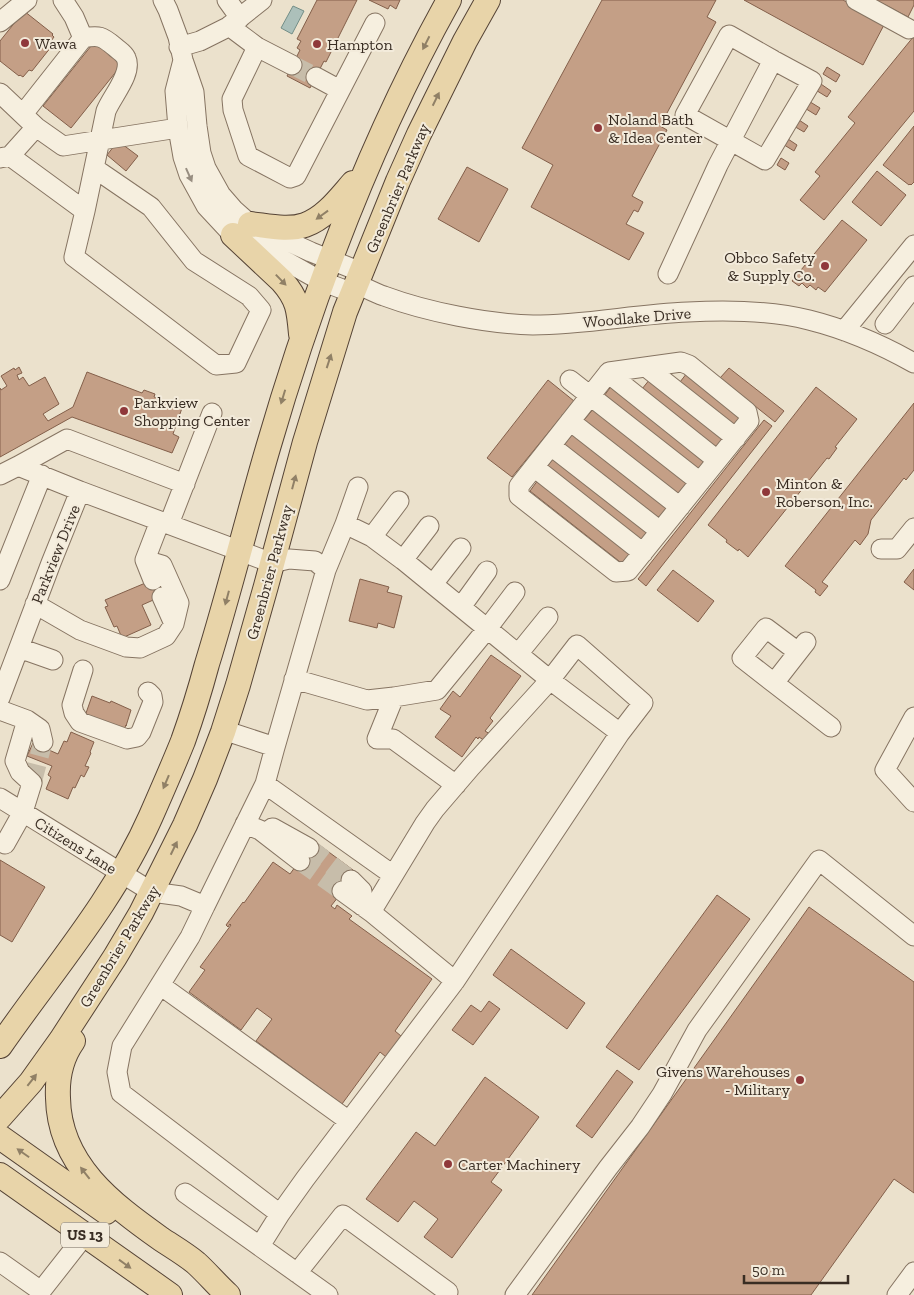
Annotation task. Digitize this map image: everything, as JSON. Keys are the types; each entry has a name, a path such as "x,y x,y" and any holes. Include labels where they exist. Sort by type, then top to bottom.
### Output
{"main road":[{"name":"Greenbrier Parkway","path":"0,1046 106,898 134,851 150,818 183,740 221,620 268,449 325,270 367,167 410,75 449,0"},
{"name":"Greenbrier Parkway","path":"0,1117 32,1082 61,1040 141,913 205,780 253,635 320,391 345,312 398,181 442,87 488,0"},
{"path":"241,229 306,225 331,208 367,167"},
{"path":"241,229 292,293 300,312 302,339"},
{"path":"0,1025 20,1006 43,974 76,940"},
{"path":"98,982 83,1026 64,1056 60,1072 58,1105 65,1138 81,1168 108,1199 195,1263 228,1295"},
{"name":"US 13","path":"0,1137 224,1295"},
{"name":"US 13","path":"0,1175 170,1295"}],"street":[{"path":"0,22 27,0"},
{"path":"63,0 74,17 83,38"},
{"name":"Woodlake Drive","path":"163,0 178,36 181,53 194,92 196,126 206,168 221,195 234,210 241,229"},
{"path":"227,0 234,22 257,47 292,65"},
{"path":"181,53 234,22 262,0"},
{"path":"856,0 909,29"},
{"path":"257,47 232,99 233,110 248,156 290,178 296,176 375,24"},
{"path":"729,35 773,60 812,81 765,160 685,115 729,35"},
{"path":"85,211 5,157 83,38 99,36 125,55 128,66 126,77 106,111 100,140 94,168 85,211 74,256 216,365 236,363 261,310 249,296 194,261 151,207 94,168"},
{"name":"Woodlake Drive","path":"181,53 175,91 178,128 188,175 206,206 241,229 384,296 420,307 506,323 567,323 689,312 740,312 778,315 809,320 844,331 914,363"},
{"path":"668,274 718,165 773,60"},
{"path":"316,77 340,90"},
{"path":"0,93 29,120 63,146 178,128"},
{"path":"844,331 910,257"},
{"path":"885,324 914,286"},
{"path":"682,362 689,365 747,412 749,421 628,571 616,572 519,496 519,486 609,372 646,367 682,362"},
{"path":"646,367 736,438"},
{"path":"608,374 717,460"},
{"path":"570,380 700,482"},
{"path":"153,580 145,560 185,484 212,413"},
{"path":"570,421 680,506"},
{"path":"0,475 67,440 185,484"},
{"path":"551,446 660,531"},
{"path":"18,466 80,491"},
{"path":"534,467 642,553"},
{"path":"0,580 42,475"},
{"path":"280,1214 121,1093 117,1072 122,1046 190,937 205,906 253,827 326,570 358,487"},
{"name":"Parkview Drive","path":"0,698 80,491 272,563"},
{"path":"372,537 399,502"},
{"path":"345,524 372,537 403,560 550,680 620,733"},
{"path":"403,560 429,526"},
{"path":"881,549 897,549 914,528"},
{"path":"433,584 461,548"},
{"path":"272,563 289,559 315,561 326,570"},
{"path":"35,604 80,630 126,647 140,648 166,636 174,624 179,603 162,565 145,560"},
{"path":"461,607 487,571"},
{"path":"294,679 367,700 437,690 516,592"},
{"path":"162,597 174,624"},
{"path":"518,654 548,617"},
{"path":"774,683 802,647 766,628 742,658 830,727"},
{"path":"260,1246 280,1214 455,980 620,733 643,703 577,645 550,680 435,809 393,876 366,908"},
{"path":"19,648 53,660"},
{"path":"83,670 72,705 74,713 80,722 127,739 137,737 141,732 153,702 152,696 148,692"},
{"path":"394,697 377,739 393,739 456,785"},
{"path":"0,710 27,720 40,729 44,742"},
{"path":"914,717 885,770 914,802"},
{"path":"5,844 23,812 32,783 20,772 15,761 27,720"},
{"path":"223,730 275,747"},
{"path":"265,784 393,876"},
{"name":"Citizens Lane","path":"0,798 152,892"},
{"path":"253,827 301,859"},
{"path":"516,1295 640,1126 662,1094 698,1030 819,860 914,936"},
{"path":"343,890 455,980"},
{"path":"152,892 181,896 205,906"},
{"path":"160,985 349,1121"},
{"path":"185,1193 328,1295"},
{"path":"296,1273 343,1215 448,1292 446,1295"},
{"path":"0,1262 42,1294 84,1235"},
{"path":"897,1295 914,1272"}],"water":[{"path":"293,6 304,11 292,34 281,28"}],"building":[{"name":"Hampton","path":"317,0 357,0 326,62 324,61 310,88 287,76 300,50 297,48 301,41 297,39"},
{"name":"Hampton","path":"369,0 400,0 396,9 390,5 388,9"},
{"name":"Noland Bath & Idea Center","path":"602,0 716,0 707,17 716,22 660,126 667,130 632,196 643,202 638,212 634,210 626,224 644,233 629,260 531,207 553,165 522,148"},
{"path":"744,0 843,0 885,23 863,65"},
{"path":"876,0 914,0 914,5 908,17"},
{"name":"Wawa","path":"24,11 53,34 54,37 48,45 51,47 32,71 29,70 23,77 0,61 0,41"},
{"path":"914,36 914,111 824,220 800,200 820,176 815,172 855,123 848,117"},
{"name":"Wawa","path":"95,41 123,63 71,128 43,106"},
{"path":"827,67 840,75 836,82 823,74"},
{"path":"818,82 831,91 827,97 814,89"},
{"path":"807,100 820,108 816,115 803,107"},
{"path":"796,118 808,126 804,132 792,125"},
{"path":"914,126 914,182 909,185 883,165"},
{"path":"785,137 797,145 794,151 781,143"},
{"path":"118,141 138,156 126,171 107,155"},
{"path":"781,158 789,163 785,170 777,165"},
{"path":"467,167 508,189 479,242 438,219"},
{"path":"877,171 906,195 881,226 852,202"},
{"name":"Obbco Safety & Supply Co.","path":"842,220 867,240 825,292 818,287 816,290 810,285 807,288 802,283 799,286 792,281"},
{"name":"Parkview Shopping Center","path":"19,367 22,373 17,375 19,380 23,377 29,386 45,377 59,404 43,414 48,421 73,407 87,372 142,393 144,390 155,394 154,397 182,408 173,434 179,437 172,453 72,417 0,457 0,388 1,390 7,386 1,376"},
{"path":"729,368 784,411 775,422 720,378"},
{"path":"687,373 742,416 734,426 680,382"},
{"path":"650,379 724,438 716,448 642,389"},
{"path":"548,380 574,401 512,477 487,458"},
{"path":"612,385 707,460 699,471 604,396"},
{"name":"Minton & Roberson, Inc.","path":"816,387 857,419 835,447 837,448 829,459 827,458 748,557 739,549 738,551 726,542 727,540 708,525"},
{"path":"914,403 914,470 906,480 904,478 871,520 868,534 860,545 855,540 822,582 828,586 820,596 815,592 816,590 785,566"},
{"path":"595,407 689,482 679,495 584,420"},
{"path":"764,420 772,426 646,586 638,579"},
{"path":"575,431 669,507 659,520 564,445"},
{"path":"555,456 650,532 642,542 547,467"},
{"path":"538,480 632,554 624,565 530,491"},
{"path":"914,569 914,590 904,582"},
{"path":"673,570 714,601 698,622 657,590"},
{"path":"162,576 169,593 142,605 151,625 122,638 117,626 114,627 105,607 108,606 105,600"},
{"path":"360,579 389,587 387,592 402,596 394,628 378,623 377,628 349,621"},
{"path":"491,655 521,676 490,718 493,721 485,731 490,734 485,741 476,737 462,757 435,737 451,716 440,709 453,691 460,697"},
{"path":"92,696 110,703 111,701 131,710 123,732 85,716"},
{"path":"71,732 94,742 85,766 89,767 84,777 81,775 75,788 73,787 68,799 46,789 51,777 48,775 52,766 27,756 33,743 58,754 64,741 67,742"},
{"path":"314,841 357,873 331,906 335,909 337,905 352,916 349,919 432,979 395,1031 401,1036 386,1057 380,1052 342,1104 256,1041 272,1019 257,1008 241,1030 189,992 205,970 200,967 231,925 228,927 226,925 273,862 290,874"},
{"path":"0,860 45,887 12,942 0,935"},
{"path":"717,895 750,919 639,1070 606,1047"},
{"name":"Givens Warehouses - Military","path":"809,907 914,982 914,1193 894,1179 811,1295 532,1295"},
{"path":"511,949 585,1003 567,1029 493,975"},
{"path":"489,1001 500,1009 473,1045 452,1030 471,1005 481,1012"},
{"path":"617,1070 633,1082 592,1138 576,1126"},
{"name":"Carter Machinery","path":"485,1077 539,1117 491,1182 502,1190 452,1258 424,1237 438,1219 414,1201 398,1222 366,1199 416,1132 435,1146"}],"tunnel":[{"path":"292,65 316,77"},
{"path":"32,783 43,742"},
{"path":"309,848 351,880"},
{"path":"300,861 342,891"}],"place":[{"name":"Wawa","path":"25,43"},
{"name":"Hampton","path":"317,44"},
{"name":"Noland Bath & Idea Center","path":"598,128"},
{"name":"Obbco Safety & Supply Co.","path":"825,266"},
{"name":"Parkview Shopping Center","path":"124,411"},
{"name":"Minton & Roberson, Inc.","path":"766,492"},
{"name":"Givens Warehouses - Military","path":"800,1080"},
{"name":"Carter Machinery","path":"448,1164"}]}
